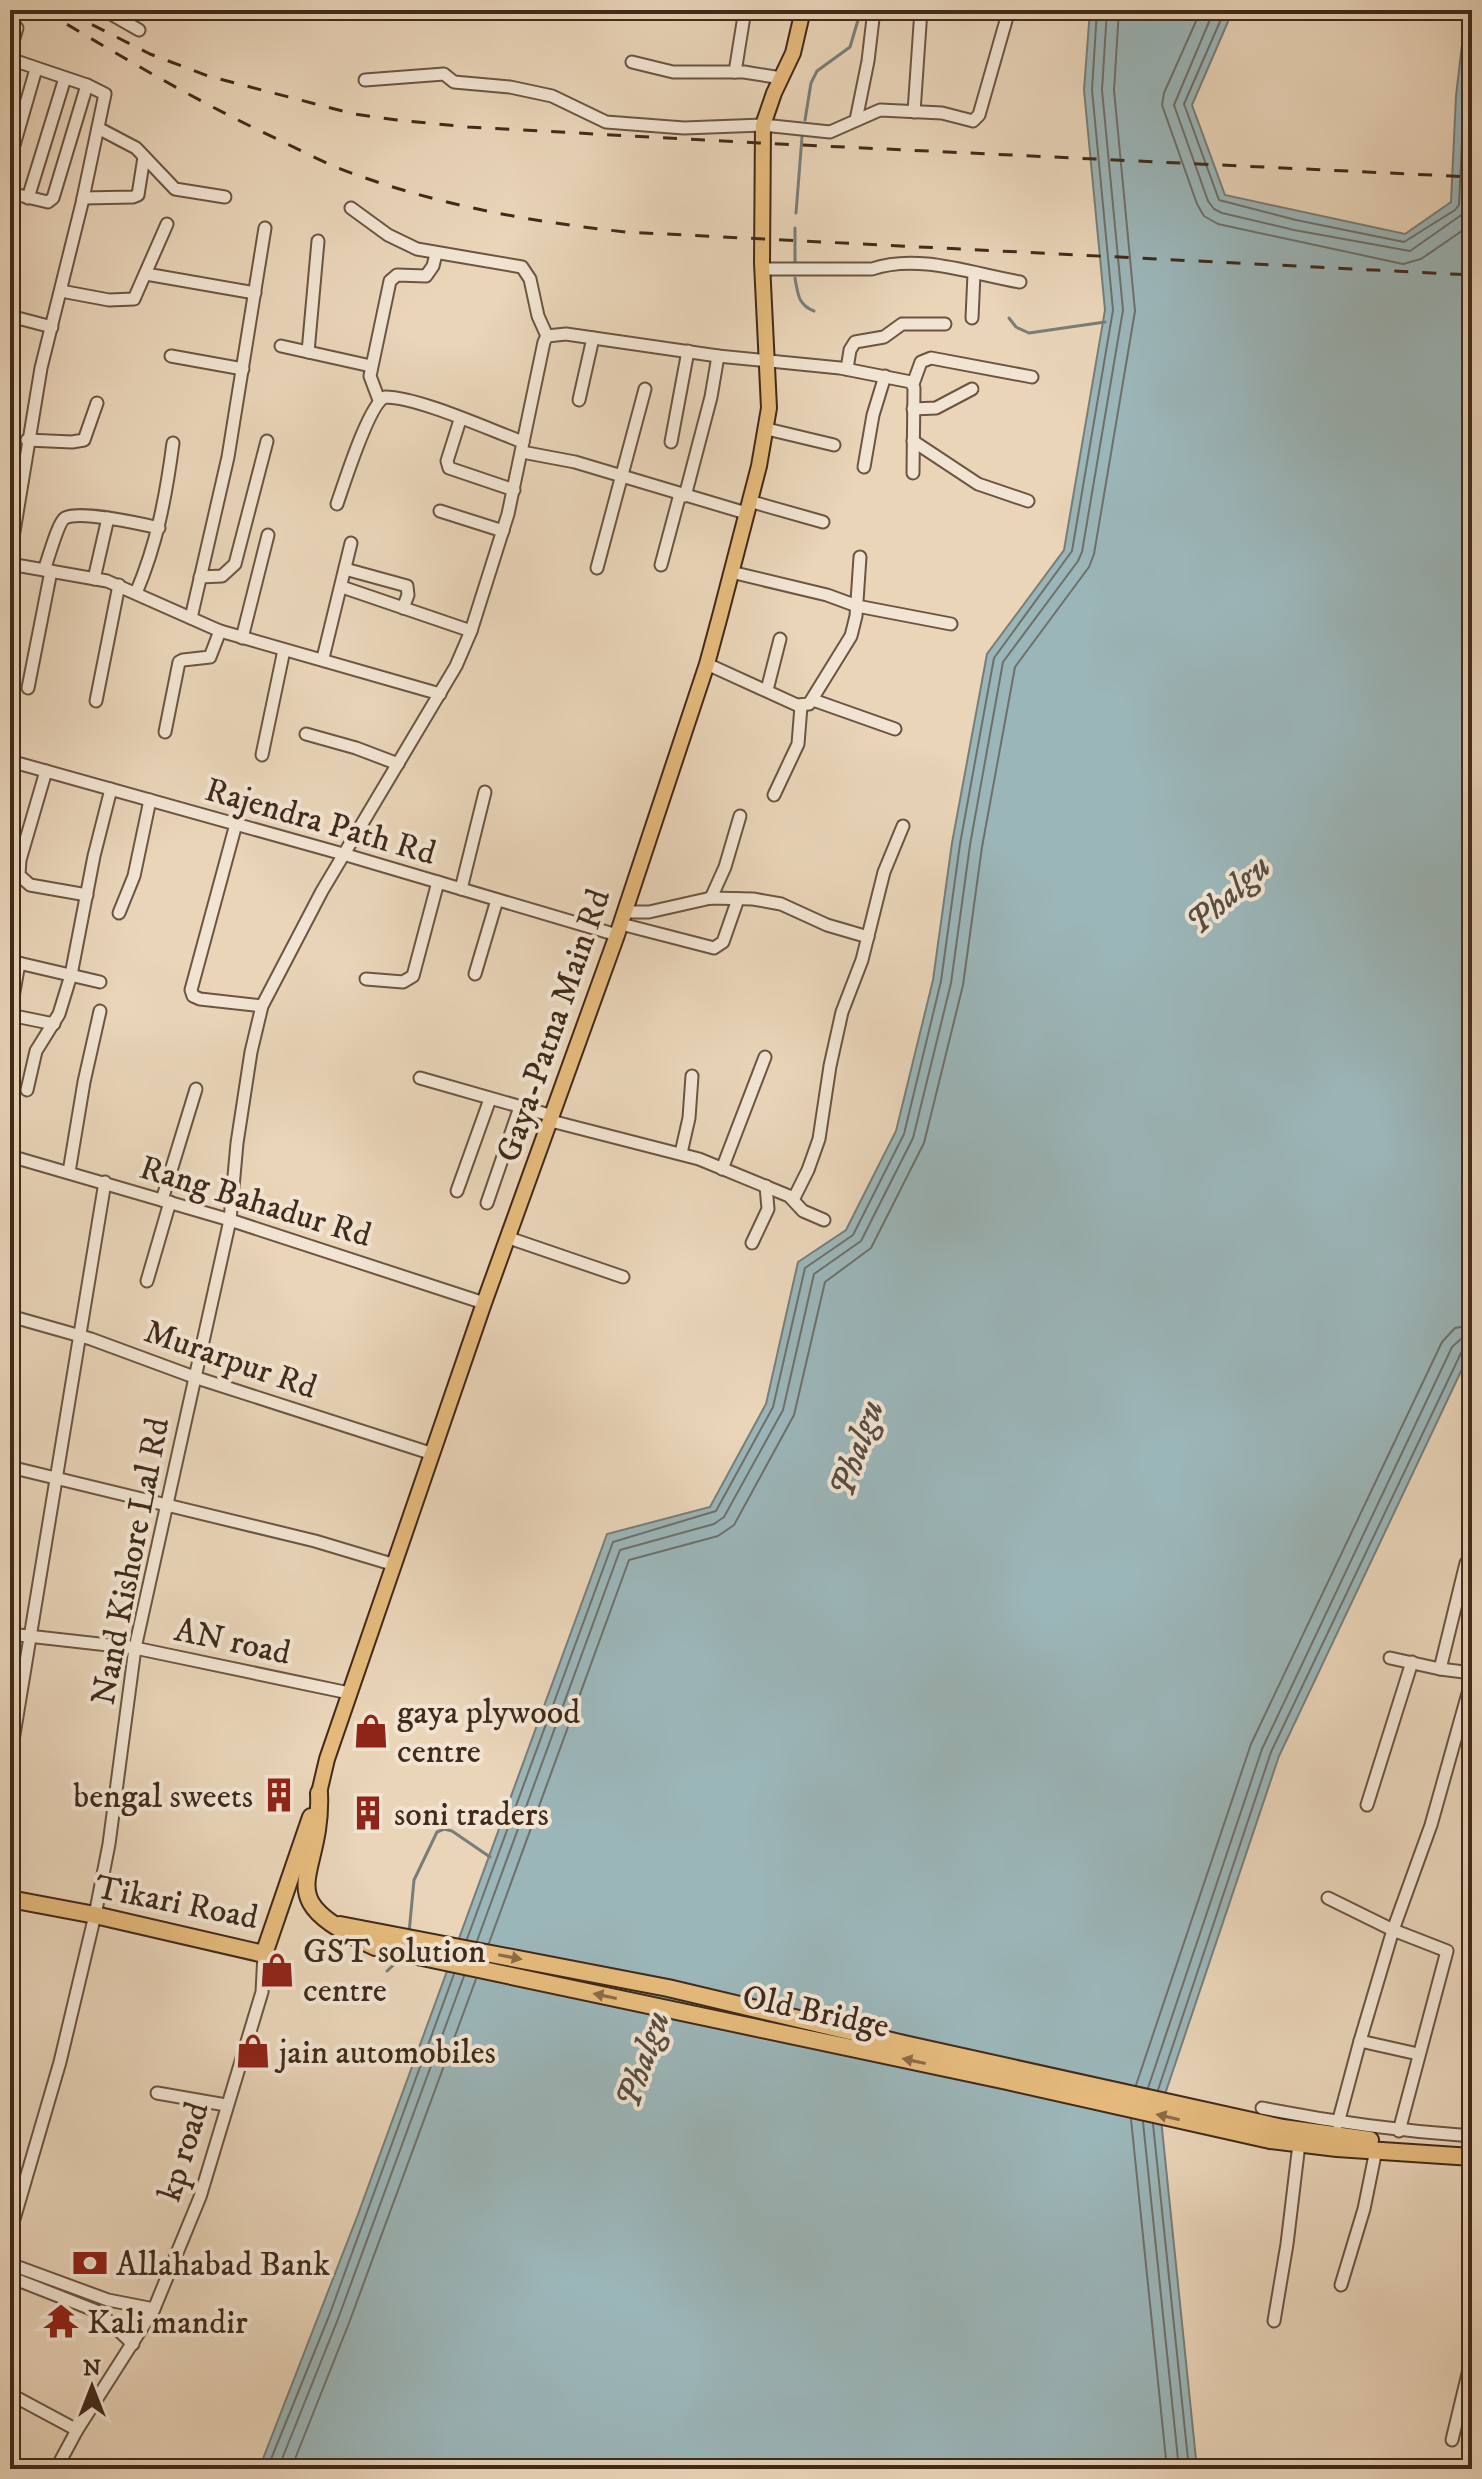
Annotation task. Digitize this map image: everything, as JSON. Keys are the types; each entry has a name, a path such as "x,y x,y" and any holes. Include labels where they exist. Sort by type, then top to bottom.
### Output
{"highway":[{"name":"Tikari Road","path":"10,1899 264,1954 319,1793"},
{"name":"Old Bridge","path":"319,1793 320,1814 305,1888 313,1907 335,1924 377,1939 1075,2095 1243,2126"},
{"path":"1243,2126 1299,2144 1472,2157"},
{"path":"1243,2126 1472,2147"}],"main road":[{"path":"763,130 793,53 803,10"},
{"name":"Gaya-Patna Main Rd","path":"319,1793 349,1693 484,1303 621,924 707,664 767,429 763,130"}],"street":[{"path":"104,10 139,30"},
{"path":"735,72 745,10"},
{"path":"856,120 874,10"},
{"path":"914,112 921,10"},
{"path":"365,80 439,74 458,83 510,87 552,96 606,122 684,128 830,132 874,111 942,113 969,120 976,119 1009,10"},
{"path":"10,51 17,28"},
{"path":"10,59 105,94 27,440 10,556"},
{"path":"632,62 673,72 735,72 781,78"},
{"path":"10,159 36,69"},
{"path":"28,198 65,78"},
{"path":"10,193 48,202 53,198 87,85"},
{"path":"98,128 125,140 175,189 225,197"},
{"path":"83,198 138,195 144,157"},
{"path":"351,208 404,244 436,254 526,270 538,316 547,336 566,334 718,356 847,369 913,384"},
{"path":"61,291 128,301 138,295 167,224"},
{"path":"191,618 228,457 265,228"},
{"path":"308,352 318,241"},
{"path":"379,400 370,376 390,281 397,275 426,276 436,254"},
{"path":"763,266 872,269 887,263 906,263 1020,282"},
{"path":"146,274 255,293"},
{"path":"972,318 974,274"},
{"path":"10,316 52,327"},
{"path":"847,369 850,350 855,342 884,337 902,324 945,324"},
{"name":"Nand Kishore Lal Rd","path":"10,2233 60,2062 95,1915 109,1844 135,1648 230,1220 237,1143 262,1006 343,854 456,666 471,631 514,490 533,387 547,336"},
{"path":"579,400 593,338"},
{"path":"281,346 371,366"},
{"path":"671,442 688,351"},
{"path":"171,356 243,369"},
{"path":"661,565 711,397 718,356"},
{"path":"913,473 913,384 921,362 931,358 1032,377"},
{"path":"864,467 873,415 885,376"},
{"path":"597,568 645,389"},
{"path":"913,409 936,408 972,389"},
{"path":"337,504 367,423 379,400 385,397 398,398 460,420 522,447 682,495 823,522"},
{"path":"27,440 84,440 97,403"},
{"path":"460,420 447,461 449,468 514,490"},
{"path":"767,429 834,445"},
{"path":"200,577 222,576 235,564 267,441"},
{"path":"913,441 978,484 1028,501"},
{"path":"136,593 151,558 159,528 173,443"},
{"path":"440,511 503,531"},
{"path":"28,688 48,570 64,518 108,518 159,528"},
{"path":"94,579 108,518"},
{"path":"242,638 268,535"},
{"path":"323,658 351,543"},
{"path":"801,706 813,700 831,665 848,643 857,606 860,557"},
{"path":"10,564 119,585 220,631 440,694"},
{"path":"345,569 407,586 408,595 403,608"},
{"path":"731,572 827,595 857,606 951,624"},
{"path":"96,701 119,585"},
{"path":"342,587 471,631"},
{"path":"165,732 179,662 210,657 220,631"},
{"path":"767,690 780,639"},
{"path":"262,755 284,650"},
{"path":"707,664 801,706"},
{"path":"813,700 895,729"},
{"path":"774,795 800,739 801,706"},
{"path":"306,734 398,764"},
{"name":"Rajendra Path Rd","path":"10,761 497,900 621,924 714,948 723,942 738,899"},
{"path":"46,771 20,860 19,875 30,885 87,895"},
{"path":"27,1090 36,1051 63,1006 111,789"},
{"path":"461,889 485,792"},
{"path":"119,913 134,876 150,800"},
{"path":"711,898 725,867 740,816"},
{"path":"236,824 191,990 193,996 200,999 262,1006"},
{"path":"794,1198 817,1147 842,1012 868,937 884,872 903,826"},
{"path":"366,979 403,982 413,976 438,882"},
{"path":"621,924 649,912 711,898 738,899 781,904 827,925 868,937"},
{"path":"475,974 497,900"},
{"path":"54,1024 10,1015 15,962 100,982"},
{"path":"69,1172 100,1011"},
{"path":"722,1169 765,1057"},
{"path":"681,1153 689,1118 692,1076"},
{"path":"420,1078 552,1119 681,1153 794,1198 803,1211 824,1220"},
{"path":"147,1281 196,1089"},
{"path":"457,1191 490,1099"},
{"path":"487,1203 520,1107"},
{"name":"Rang Bahadur Rd","path":"10,1156 230,1220 484,1303"},
{"path":"10,1759 105,1182"},
{"path":"752,1243 768,1209 766,1186"},
{"path":"509,1238 623,1277"},
{"name":"Murarpur Rd","path":"10,1316 79,1335 194,1377 433,1454"},
{"path":"10,1467 315,1541 395,1565"},
{"path":"1440,1669 1466,1563"},
{"name":"AN road","path":"10,1634 135,1648 349,1693"},
{"path":"1338,2123 1393,1930 1431,1825 1472,1676 1390,1658"},
{"path":"1367,1805 1412,1662"},
{"path":"1328,1898 1393,1930 1447,1951 1399,2131"},
{"name":"kp road","path":"56,2469 77,2430 154,2309 200,2197 262,1992 264,1954"},
{"path":"1360,2041 1418,2054"},
{"path":"157,2093 226,2105"},
{"path":"1262,2108 1338,2123 1472,2136"},
{"path":"1274,2321 1299,2144"},
{"path":"1341,2285 1364,2209 1376,2150"},
{"path":"10,2264 108,2300 154,2309"},
{"path":"10,2277 99,2312 133,2344"},
{"path":"1452,2440 1472,2357"},
{"path":"10,2394 77,2430"}],"water":[{"name":"Phalgu","path":"1090,10 1233,10 1192,105 1225,195 1405,234 1451,202 1456,96 1466,10 1472,10 1472,1348 1279,1756 1160,2109 1197,2469 259,2469 357,2217 607,1534 710,1507 766,1404 798,1262 846,1230 896,1131 933,980 952,843 987,654 1064,550 1105,310 1084,90"}],"waterway":[{"path":"805,120 811,83 817,71 850,47 861,10"},
{"path":"796,213 802,137"},
{"path":"795,228 795,262"},
{"path":"795,278 802,302 814,311"},
{"path":"1009,318 1016,327 1029,333 1105,322"},
{"path":"409,1933 414,1880 437,1832 444,1829 452,1831 490,1857"},
{"path":"387,1971 400,1959"}],"railway":[{"path":"43,10 188,94 335,166 421,195 523,218 626,232 1472,275"},
{"path":"67,12 150,54 208,76 354,114 397,120 468,127 759,143 1472,177"}],"place":[{"name":"gaya plywood centre","path":"371,1731"},
{"name":"bengal sweets","path":"279,1795"},
{"name":"soni traders","path":"368,1813"},
{"name":"GST solution centre","path":"277,1970"},
{"name":"jain automobiles","path":"253,2051"},
{"name":"Allahabad Bank","path":"90,2263"},
{"name":"Kali mandir","path":"61,2321"}]}
